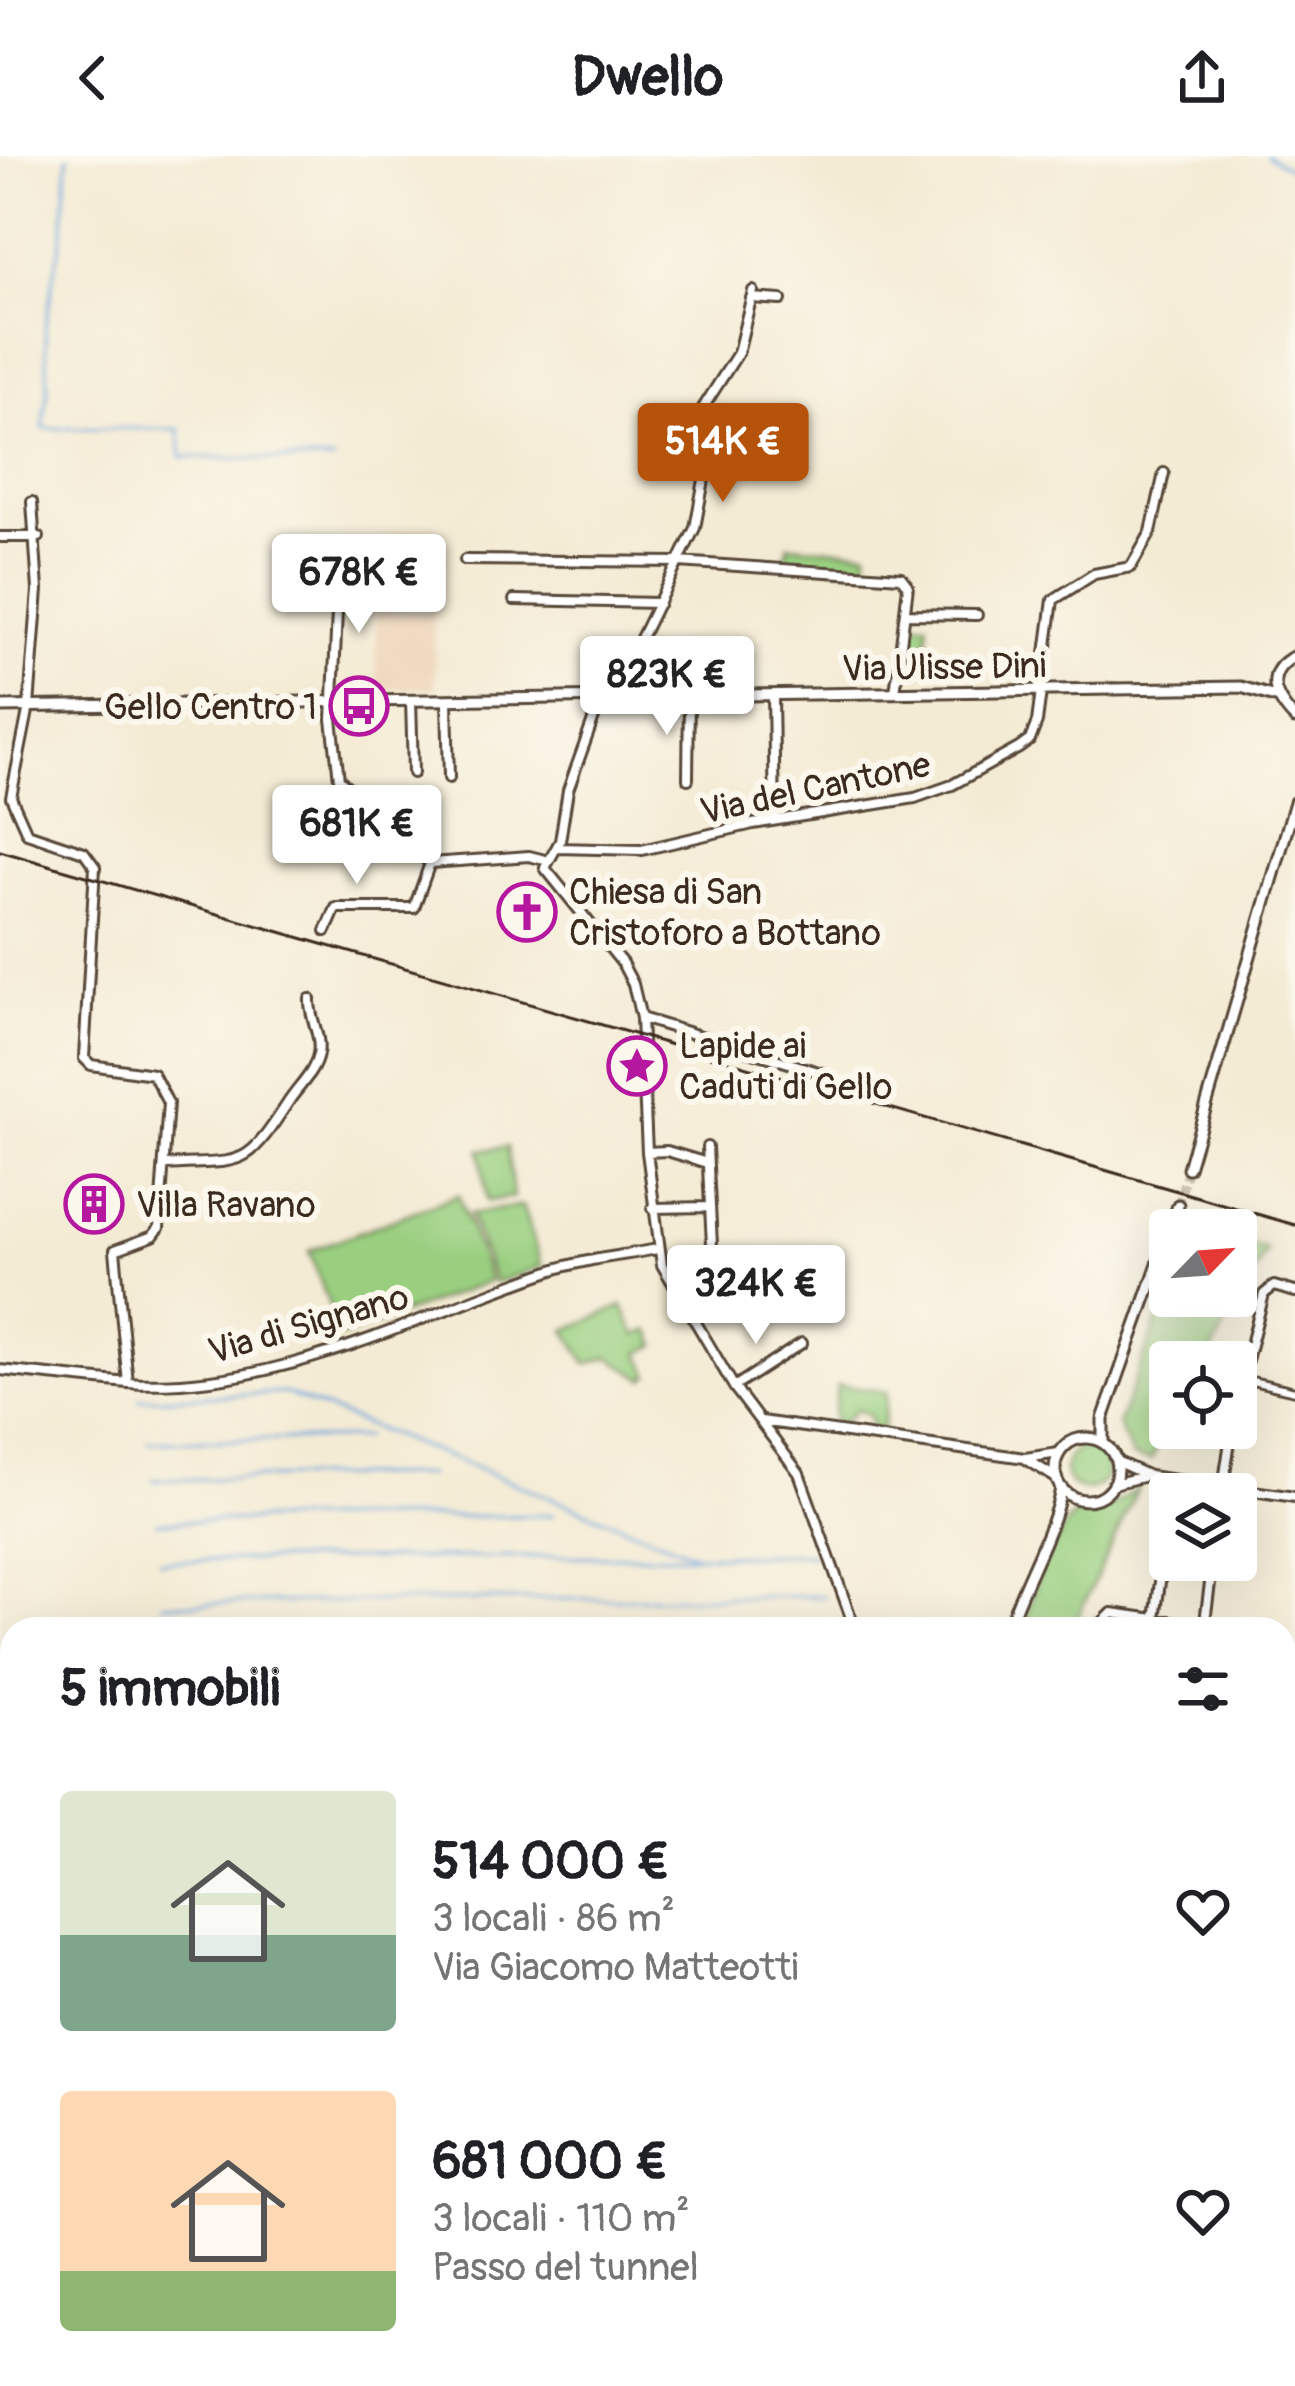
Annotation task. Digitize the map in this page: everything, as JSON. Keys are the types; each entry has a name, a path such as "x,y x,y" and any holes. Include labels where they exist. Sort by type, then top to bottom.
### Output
{"street":[{"path":"545,860 555,848 568,790 607,698 659,603 700,512 706,469 701,411 738,353 752,294 781,300"},
{"name":"Via del Cantone","path":"555,848 643,850 775,821 877,807 952,785 1030,740 1044,691 1053,600 1094,574 1131,567 1150,532 1164,473"},
{"path":"32,502 39,537 29,706 12,788 15,815 27,833 89,855 96,873 84,1058 159,1080 168,1103 167,1165 157,1233 115,1250 128,1383"},
{"path":"0,537 39,537"},
{"path":"465,560 679,562 901,577 908,586 895,693"},
{"path":"339,570 334,701 337,771 343,785 430,863 529,856 545,860"},
{"path":"514,600 659,603"},
{"path":"906,614 977,615"},
{"path":"1241,687 1275,676 1295,656"},
{"path":"1275,676 1275,697"},
{"path":"1241,687 1275,697 1293,716"},
{"name":"Via Ulisse Dini","path":"0,707 1241,687"},
{"path":"773,696 775,821"},
{"path":"688,779 689,697"},
{"path":"411,700 413,773"},
{"path":"448,700 449,778"},
{"path":"1188,1168 1295,802"},
{"path":"545,860 561,893 622,962 641,1018 657,1249 674,1290 734,1387 799,1473 851,1617"},
{"path":"326,931 336,908 414,908 430,863"},
{"path":"167,1165 239,1161 259,1149 314,1068 319,1041 310,1020 310,999"},
{"path":"641,1018 826,1074"},
{"path":"707,1147 712,1245"},
{"path":"647,1152 667,1150 707,1163"},
{"path":"1177,1209 1178,1205"},
{"path":"652,1208 710,1207"},
{"name":"Via di Signano","path":"0,1370 189,1384 287,1363 550,1271 657,1249"},
{"path":"1251,1341 1264,1294 1274,1286 1295,1292"},
{"path":"1102,1442 1103,1419 1149,1289"},
{"path":"734,1387 802,1343"},
{"path":"1257,1382 1295,1391"},
{"path":"759,1420 1024,1458 1059,1453 1103,1419"},
{"path":"1085,1437 1102,1442 1116,1461 1149,1476"},
{"path":"1012,1617 1028,1568 1056,1514 1059,1453"},
{"path":"1024,1458 1080,1499"},
{"path":"1113,1484 1116,1461"},
{"path":"1056,1514 1080,1499 1099,1497 1113,1484 1149,1476"},
{"path":"1257,1493 1295,1497"},
{"path":"1156,1617 1161,1581"},
{"path":"1205,1617 1210,1581"},
{"path":"1108,1617 1112,1613 1141,1617"}],"shaded area":[{"path":"376,612 434,612 435,689 377,689"}],"green space":[{"path":"788,545 867,551 867,569 784,564"},
{"path":"915,623 928,623 929,670 903,670"},
{"path":"507,1147 513,1197 487,1201 480,1150"},
{"path":"458,1195 490,1281 341,1337 309,1251"},
{"path":"522,1206 542,1266 495,1283 470,1214"},
{"path":"1257,1247 1267,1250 1257,1268"},
{"path":"623,1306 636,1335 650,1330 657,1345 640,1353 650,1375 645,1379 609,1357 587,1364 566,1330"},
{"path":"1160,1317 1231,1317 1217,1341 1150,1341"},
{"path":"1149,1345 1149,1449 1158,1449 1151,1460 1133,1457 1118,1424"},
{"path":"837,1385 887,1392 883,1428 872,1427 868,1414 856,1410 842,1423 833,1422"},
{"path":"1086,1448 1101,1454 1107,1469 1101,1484 1086,1490 1071,1484 1065,1469 1071,1454"},
{"path":"1138,1488 1078,1617 1027,1617 1040,1571 1065,1526 1073,1516 1107,1509"}],"waterway":[{"path":"68,156 63,228 45,325 48,387 43,428 179,429 182,457 334,461"},
{"path":"1267,156 1295,172"},
{"path":"139,1399 285,1393 697,1555"},
{"path":"148,1442 365,1438"},
{"path":"153,1480 428,1475"},
{"path":"156,1522 553,1515"},
{"path":"159,1561 812,1554"},
{"path":"162,1604 824,1596"}],"tunnel":[{"path":"1178,1205 1188,1168"}],"railway":[{"path":"0,851 1295,1225"}],"place":[{"name":"Gello Centro 1","path":"359,706"},
{"name":"Chiesa di San Cristoforo a Bottano","path":"527,912"},
{"name":"Lapide ai Caduti di Gello","path":"637,1066"},
{"name":"Villa Ravano","path":"94,1204"}]}
